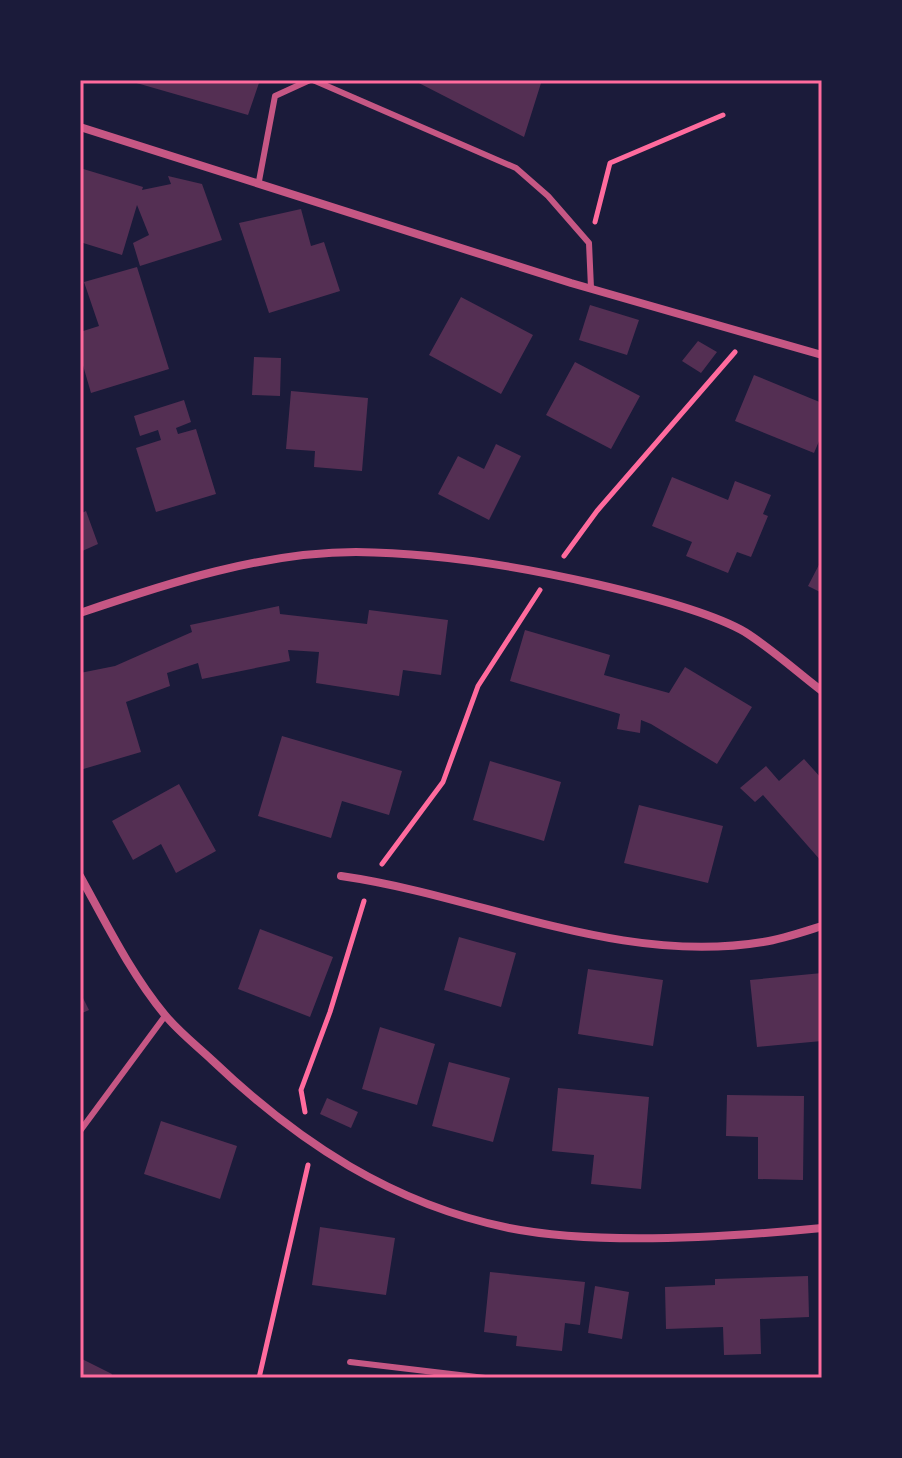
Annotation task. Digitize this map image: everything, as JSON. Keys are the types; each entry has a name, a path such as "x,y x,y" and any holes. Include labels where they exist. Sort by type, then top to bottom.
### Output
{"street":[{"path":"80,127 591,288 822,355"},
{"path":"80,613 165,584 277,560 355,552 450,558 551,574 643,595 743,631 822,691"},
{"path":"80,876 120,950 165,1016 248,1095 313,1146 372,1180 446,1211 510,1228 601,1237 757,1234 822,1228"},
{"path":"341,876 369,880 588,936 692,947 762,942 822,926"}],"lane":[{"path":"259,181 275,96 311,80 516,168 548,196 589,243 591,288"},
{"path":"80,1131 165,1016"},
{"path":"350,1362 485,1378"}],"path":[{"path":"589,243 610,163 723,115"},
{"path":"301,1090 330,1012 369,880 443,782 478,686 551,574 597,511 752,334"},
{"path":"259,1378 313,1146"}],"building":[{"path":"126,80 260,80 248,115"},
{"path":"413,80 542,80 524,137"},
{"path":"80,168 143,187 142,190 171,184 168,176 202,184 222,240 140,266 133,243 149,235 137,205 122,255 80,242"},
{"path":"301,209 311,246 324,242 340,291 269,313 239,223"},
{"path":"137,267 169,369 91,393 80,355 80,332 99,326 84,282"},
{"path":"461,297 533,335 501,394 429,355"},
{"path":"590,305 639,320 627,355 579,340"},
{"path":"698,341 717,352 701,373 682,361"},
{"path":"254,357 281,358 280,396 252,395"},
{"path":"575,362 640,396 611,449 546,415"},
{"path":"754,375 822,403 822,434 814,453 735,421"},
{"path":"291,391 368,398 362,471 314,467 315,451 286,449"},
{"path":"184,400 191,422 176,428 178,434 196,429 216,494 156,512 136,448 161,440 158,430 140,436 134,416"},
{"path":"496,444 521,456 489,520 438,494 458,456 484,469"},
{"path":"672,477 728,500 735,481 771,495 763,514 768,516 751,557 737,552 728,573 686,556 692,542 652,526"},
{"path":"86,511 98,544 80,552 80,514"},
{"path":"822,559 822,593 808,586"},
{"path":"279,606 280,614 367,624 369,610 448,620 441,675 403,670 399,696 316,683 319,652 288,650 290,661 202,679 198,663 167,673 170,686 126,702 141,752 80,770 80,673 115,666 192,632 190,625"},
{"path":"525,630 610,655 604,675 669,693 685,667 752,707 717,764 651,724 641,720 640,733 617,729 620,714 510,681"},
{"path":"282,736 402,771 389,815 342,801 331,838 258,816"},
{"path":"804,759 822,779 822,862 763,795 755,802 740,788 766,766 779,781"},
{"path":"490,761 561,782 544,841 473,820"},
{"path":"179,784 216,851 176,873 161,844 133,860 112,821"},
{"path":"639,805 723,826 708,883 624,863"},
{"path":"260,929 333,957 310,1017 238,989"},
{"path":"459,937 516,953 501,1007 444,990"},
{"path":"588,969 663,980 653,1046 578,1034"},
{"path":"822,973 822,1041 757,1047 750,980"},
{"path":"80,992 89,1010 80,1014"},
{"path":"380,1027 435,1044 417,1105 362,1089"},
{"path":"449,1062 510,1078 493,1142 432,1126"},
{"path":"558,1088 649,1097 641,1189 591,1184 594,1155 552,1151"},
{"path":"727,1095 804,1096 803,1180 758,1179 758,1137 726,1136"},
{"path":"327,1098 358,1112 351,1128 320,1114"},
{"path":"161,1121 237,1146 220,1199 144,1174"},
{"path":"320,1227 395,1238 386,1295 312,1285"},
{"path":"490,1272 585,1282 580,1325 565,1323 562,1351 516,1346 517,1336 484,1332"},
{"path":"808,1276 809,1317 760,1319 761,1354 724,1355 723,1327 666,1329 665,1287 715,1285 715,1279"},
{"path":"595,1286 629,1292 622,1339 588,1333"},
{"path":"82,1359 112,1374 110,1378 80,1378"}]}
